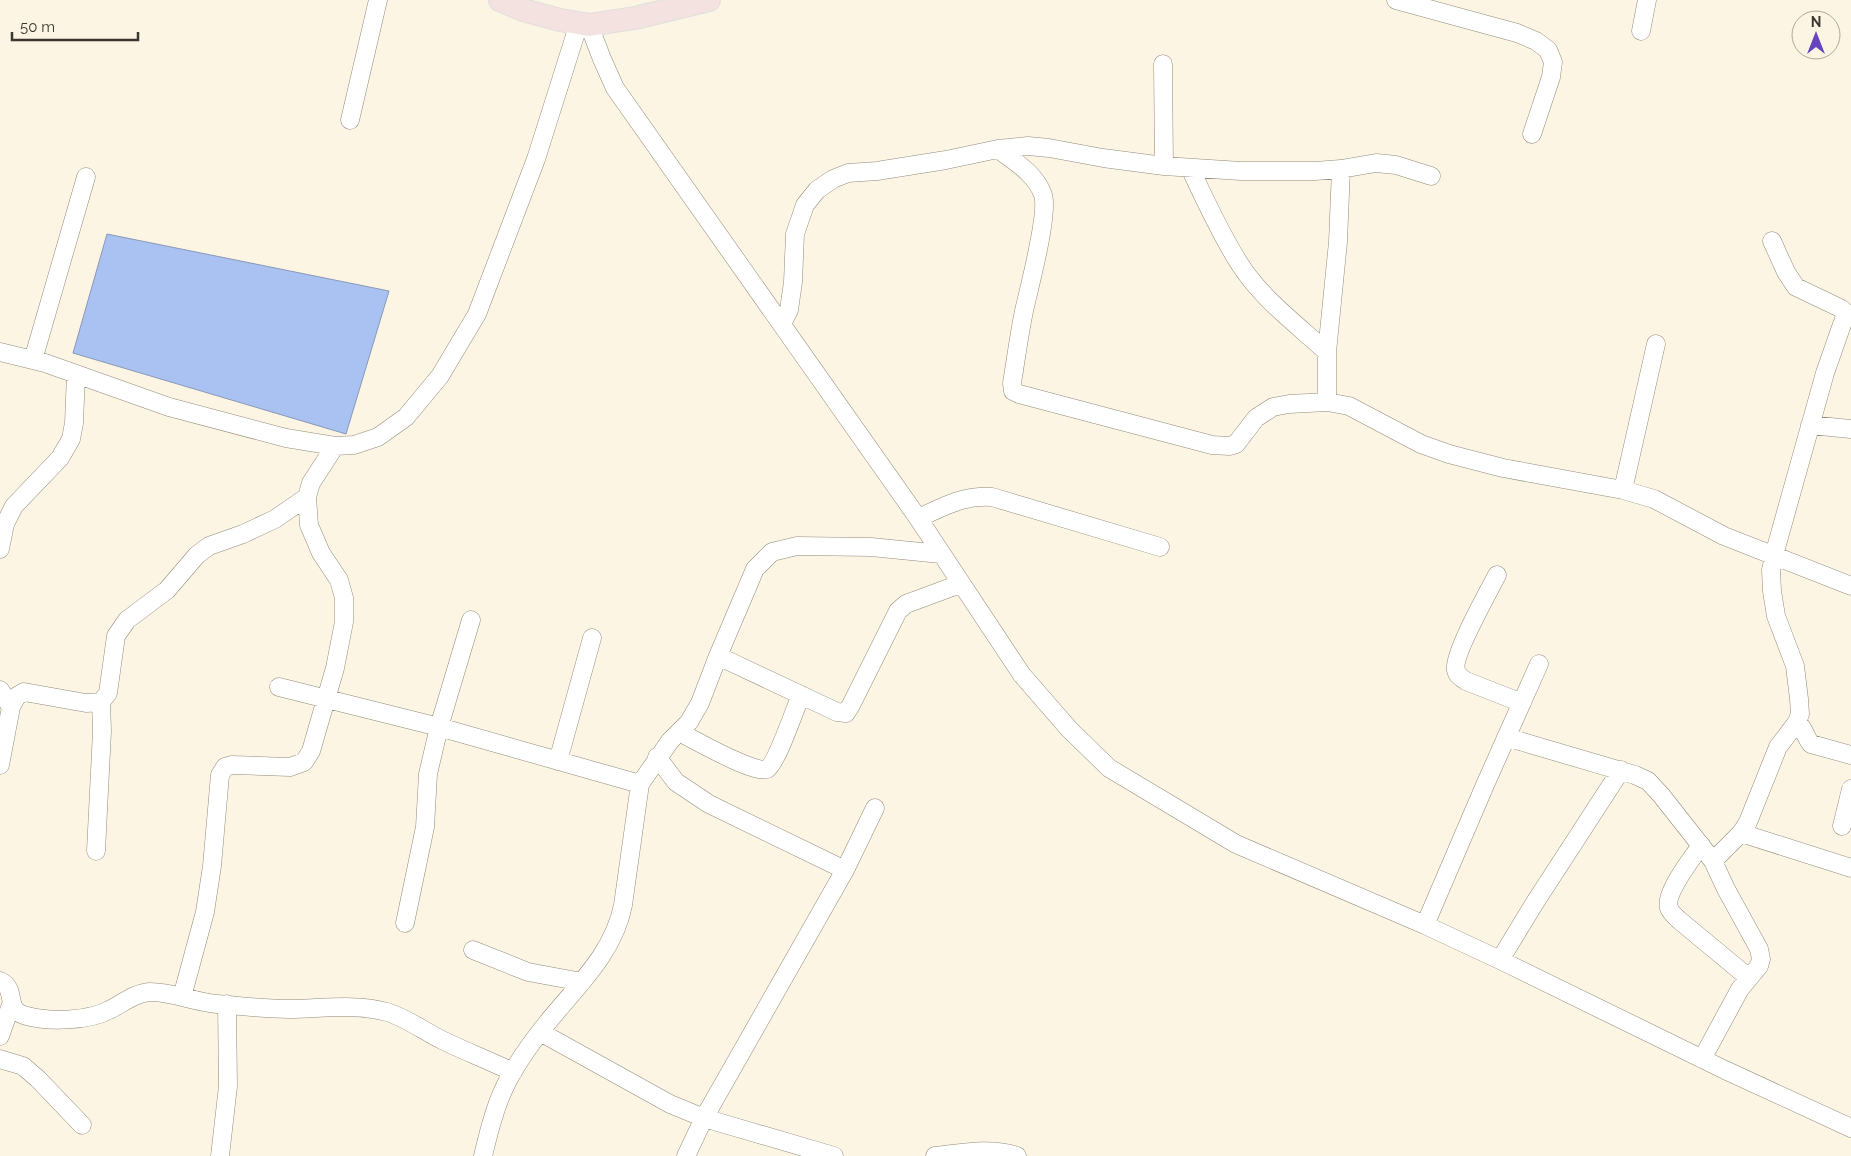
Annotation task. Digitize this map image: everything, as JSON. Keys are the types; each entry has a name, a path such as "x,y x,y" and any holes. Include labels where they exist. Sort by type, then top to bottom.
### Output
{"main road":[{"path":"500,0 542,15 584,24 635,18 709,0"}],"street":[{"path":"350,120 378,0"},
{"path":"1396,0 1517,34 1536,41 1548,50 1553,62 1551,77 1532,134"},
{"path":"1641,31 1647,0"},
{"path":"584,24 615,88 918,518 1022,675 1069,729 1109,768 1236,844 1425,925 1702,1059 1851,1128"},
{"path":"0,352 33,360 169,407 286,438 335,446 354,445 378,437 406,417 440,376 477,314 536,159 584,24"},
{"path":"1163,64 1164,166"},
{"path":"782,324 789,310 793,282 795,234 805,205 817,190 833,179 848,173 946,160 998,149 1028,146 1103,158 1190,168 1241,170 1341,169 1376,163 1396,165 1431,176"},
{"path":"998,149 1030,174 1043,196 1041,230 1012,383 1014,391 1019,394 1212,445 1229,446 1236,444 1256,418 1273,408 1289,404 1327,402 1349,406 1421,444 1449,454 1503,468 1623,490 1654,499 1724,536 1851,586"},
{"path":"1190,168 1212,215 1239,264 1276,307 1327,352"},
{"path":"1327,402 1327,352 1338,242 1341,169"},
{"path":"33,360 86,177"},
{"path":"1714,861 1741,833 1748,822 1778,747 1797,722 1800,714 1794,666 1776,616 1771,570 1825,373 1847,322 1844,311 1840,308 1796,288 1772,242"},
{"path":"1623,490 1656,344"},
{"path":"0,549 5,524 14,506 60,458 71,438 74,423 76,374"},
{"path":"1810,425 1851,429"},
{"path":"182,997 205,912 212,866 220,775 225,767 232,765 290,767 304,762 311,751 335,668 344,622 344,598 339,580 321,554 309,525 307,497 311,483 335,446"},
{"path":"96,851 102,731 101,702 108,692 116,636 127,620 167,590 197,555 209,546 243,534 275,519 307,497"},
{"path":"918,518 962,499 992,497 1160,547"},
{"path":"483,1156 501,1094 513,1072 540,1032 582,982 611,942 620,924 640,784 657,757 690,722 700,703 755,569 772,552 797,546 871,547 941,554"},
{"path":"1497,575 1472,623 1457,659 1455,669 1459,676 1466,681 1522,703"},
{"path":"718,656 837,712 846,713 898,611 906,604 960,584"},
{"path":"404,923 425,827 428,774 439,727 471,620"},
{"path":"558,761 592,638"},
{"path":"1425,925 1539,664"},
{"path":"279,687 439,727 640,784"},
{"path":"0,690 11,707"},
{"path":"0,765 11,707 17,696 24,692 86,703 101,702"},
{"path":"679,732 746,766 763,770 769,768 776,757 801,695"},
{"path":"1797,722 1805,731 1807,739 1811,744 1851,755"},
{"path":"1506,737 1621,770 1648,781 1714,861 1726,889 1759,949 1761,959 1759,966 1730,1006 1702,1059"},
{"path":"657,757 676,782 709,804 845,870"},
{"path":"1500,960 1538,896 1621,770"},
{"path":"1842,826 1851,789"},
{"path":"686,1156 704,1118 845,870 875,808"},
{"path":"1741,833 1851,868"},
{"path":"1701,845 1672,890 1668,902 1670,910 1679,920 1749,978"},
{"path":"473,950 528,972 582,982"},
{"path":"0,981 6,984 10,991 11,1005 0,1036"},
{"path":"11,1005 17,1012 27,1016 49,1019 97,1016 135,995 150,992 227,1004 286,1009 358,1008 386,1012 408,1021 444,1041 513,1072"},
{"path":"220,1156 228,1086 227,1004"},
{"path":"540,1032 670,1104 704,1118 834,1156"},
{"path":"0,1059 23,1066 38,1078 82,1125"},
{"path":"935,1156 979,1151 1009,1153 1017,1156"}],"water":[{"path":"107,234 389,291 346,434 73,353"}]}
